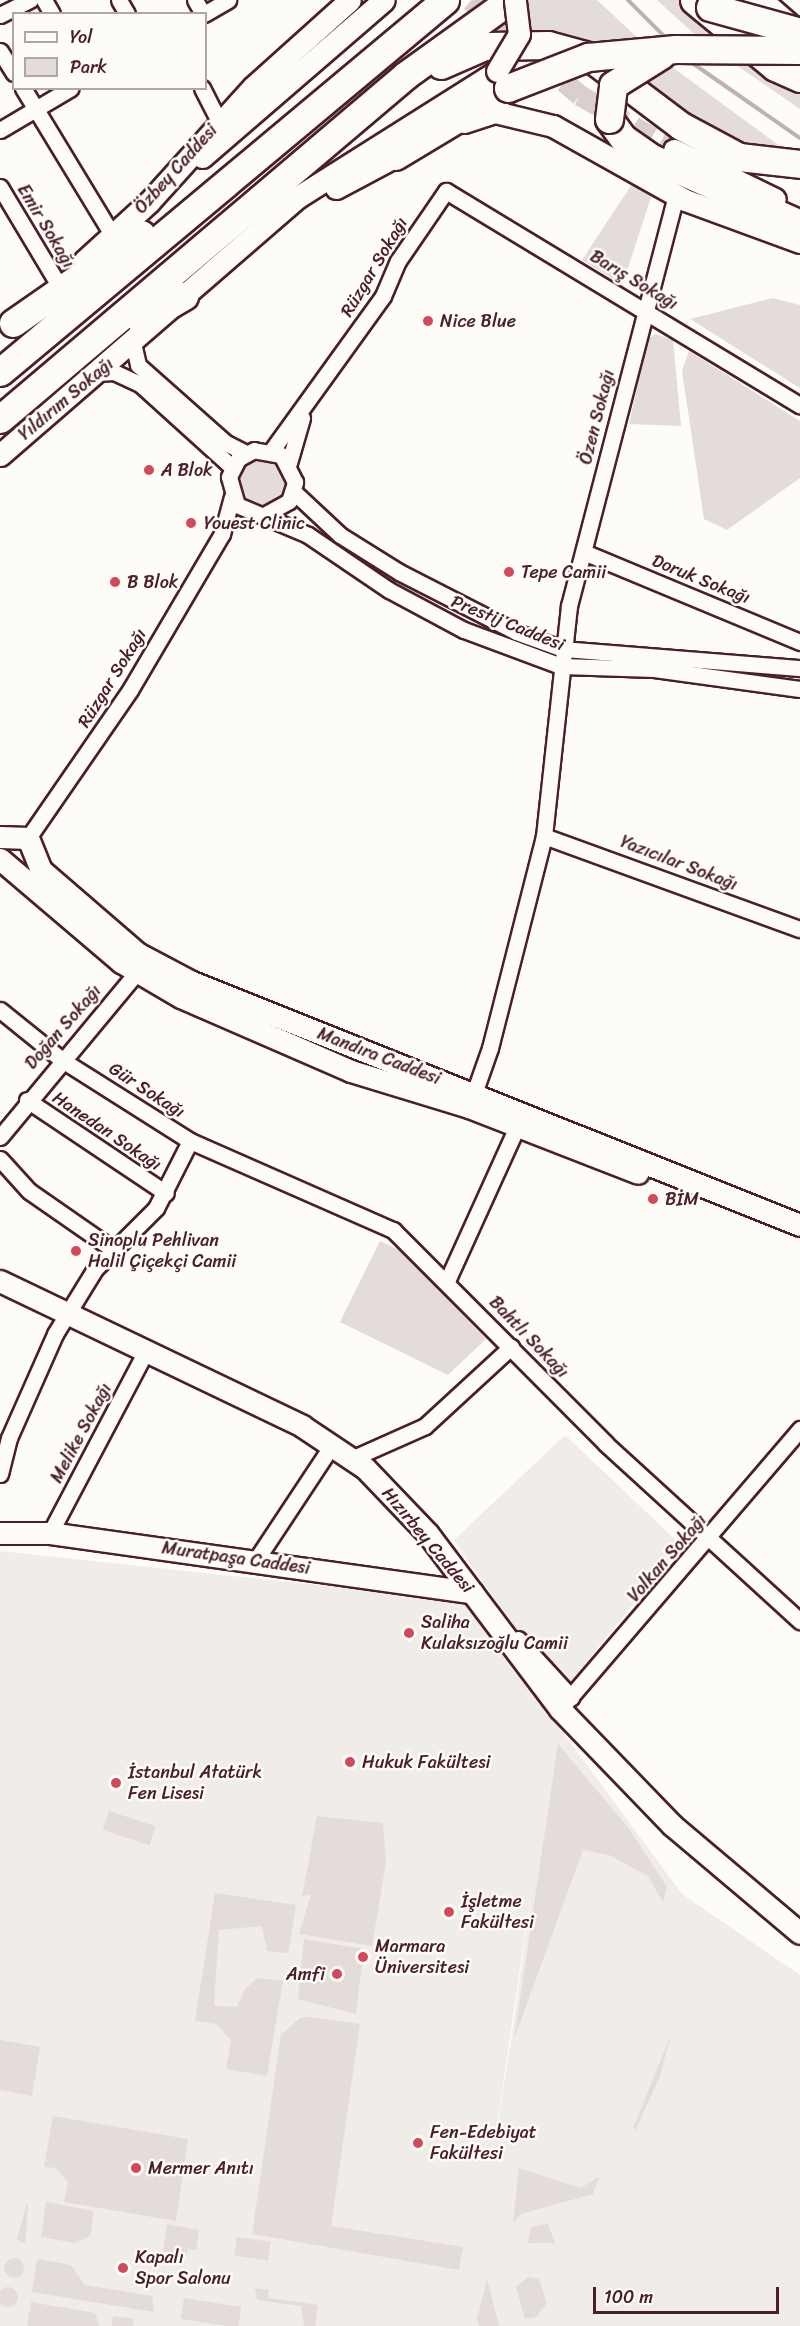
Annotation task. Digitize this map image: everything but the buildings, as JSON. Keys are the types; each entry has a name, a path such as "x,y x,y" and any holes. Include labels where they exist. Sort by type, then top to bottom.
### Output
{"highway":[{"path":"0,419 278,180 406,75 510,0"},
{"path":"694,0 775,67 800,78"},
{"path":"700,0 800,34"},
{"path":"758,0 800,34"},
{"path":"0,372 443,1"},
{"path":"278,180 453,57 508,42 548,45 588,56 681,126 739,157 766,163 800,164"},
{"path":"676,49 638,66 613,85 609,119 623,138 652,158 800,224"},
{"path":"395,156 503,79 588,57 676,49 800,50"},
{"path":"6,329 306,117"},
{"path":"0,435 117,338 184,296"}],"main road":[{"name":"Özbey Caddesi","path":"6,329 149,202 219,122 350,0"},
{"path":"310,36 382,0"},
{"path":"149,202 298,76 382,0"},
{"path":"246,243 298,197 503,79 519,34 515,0"},
{"path":"246,243 395,156 461,122 500,113 553,126 676,195 800,242"},
{"path":"674,150 800,211"},
{"name":"Yıldırım Sokağı","path":"0,455 246,243"},
{"path":"19,842 28,867 6,864 2,849 19,842"},
{"name":"Mandıra Caddesi","path":"19,842 41,870 138,953 192,982 472,1099 800,1225"},
{"name":"Mandıra Caddesi","path":"6,864 136,973 351,1071 472,1099 517,1126 800,1238"},
{"name":"Hızırbey Caddesi","path":"2,1286 68,1313 302,1425 351,1459 397,1497 466,1591 672,1825 800,1933"},
{"name":"Muratpaşa Caddesi","path":"0,1533 50,1533 466,1591"}],"street":[{"path":"0,15 30,0"},
{"path":"207,12 228,0"},
{"path":"0,51 12,70"},
{"path":"24,90 113,236"},
{"path":"0,130 68,90"},
{"path":"203,90 219,122"},
{"name":"Emir Sokağı","path":"0,187 58,284"},
{"name":"Barış Sokağı","path":"446,191 800,405"},
{"name":"Rüzgar Sokağı","path":"272,450 305,409 446,191"},
{"name":"Özen Sokağı","path":"472,1099 544,836 563,649 611,433 676,195"},
{"path":"133,342 138,365 226,442 246,453 272,450 289,462"},
{"path":"96,373 114,372 140,384 232,467"},
{"path":"264,515 282,508 294,492 289,462 305,409"},
{"path":"222,534 232,497 232,467 246,453"},
{"name":"Prestij Caddesi","path":"294,492 340,535 399,572 516,632 563,649 800,668"},
{"path":"222,534 245,511 232,497"},
{"name":"Prestij Caddesi","path":"245,511 264,515 308,535 390,590 464,630 561,666 654,669 800,689"},
{"name":"Rüzgar Sokağı","path":"19,842 128,693 222,534"},
{"name":"Doruk Sokağı","path":"586,553 800,642"},
{"name":"Yazıcılar Sokağı","path":"544,836 800,929"},
{"name":"Doğan Sokağı","path":"0,1137 27,1100 136,973"},
{"name":"Gür Sokağı","path":"0,1010 62,1060 190,1141 166,1193 114,1250 68,1313 30,1386 0,1474"},
{"name":"Hanedan Sokağı","path":"27,1100 166,1193"},
{"path":"447,1281 517,1126"},
{"name":"Bahtlı Sokağı","path":"190,1141 393,1230 709,1539 800,1621"},
{"path":"0,1159 29,1191 114,1250"},
{"path":"351,1459 425,1426 511,1347"},
{"name":"Melike Sokağı","path":"50,1533 146,1351"},
{"name":"Volkan Sokağı","path":"565,1703 709,1539 800,1430"},
{"path":"256,1560 332,1446"},
{"name":"Hızırbey Caddesi","path":"466,1591 500,1644"},
{"name":"Hızırbey Caddesi","path":"514,1635 565,1703"}],"shaded area":[{"path":"565,1435 681,1545 560,1694 454,1540"},
{"path":"0,1551 466,1601 682,1894 800,1975 800,2326 0,2326","holes":["534,1873 514,2021 491,2166"]}],"green space":[{"path":"529,0 597,0 656,55 785,150 761,152 724,141 599,55 472,35"},
{"path":"657,0 682,0 800,87 800,109 703,42"},
{"path":"634,181 653,191 626,274 614,280 582,260"},
{"path":"773,298 800,305 800,388 690,319"},
{"path":"655,334 673,340 681,426 629,424 648,339"},
{"path":"689,351 800,421 800,478 727,530 704,519 682,371"},
{"path":"256,457 266,457 279,464 286,477 286,487 279,500 266,507 256,507 247,503 240,496 236,487 236,477 240,468 247,461"},
{"path":"380,1241 401,1251 486,1339 448,1375 340,1322"},
{"path":"558,1744 630,1830 667,1887 663,1902 648,1876 609,1855 583,1850 514,2039"},
{"path":"109,1811 156,1826 149,1845 103,1830"},
{"path":"317,1816 383,1823 386,1861 372,1946 299,1934 311,1894 302,1897"},
{"path":"215,1893 296,1905 288,1953 267,1951 262,1926 219,1930 214,2006 237,2007 245,1989 257,1978 283,1981 267,2076 226,2069 231,2040 216,2024 195,2021"},
{"path":"304,1939 364,1949 356,2014 298,1999"},
{"path":"312,2017 360,2024 331,2226 463,2247 459,2270 252,2234 281,2035 300,2018"},
{"path":"670,2037 660,2076 635,2131 634,2126"},
{"path":"0,2040 40,2047 32,2096 0,2090"},
{"path":"53,2116 188,2139 176,2221 64,2202 68,2182 56,2168 44,2167"},
{"path":"519,2168 580,2188 599,2177 593,2194 521,2214 513,2223"},
{"path":"46,2202 94,2211 90,2236 75,2243 41,2237"},
{"path":"27,2203 28,2208 25,2244 17,2239"},
{"path":"167,2224 199,2230 196,2250 188,2249 186,2256 163,2252"},
{"path":"548,2224 555,2243 528,2243 531,2227"},
{"path":"237,2237 271,2242 268,2261 234,2256"},
{"path":"10,2258 18,2258 24,2264 24,2272 18,2278 10,2278 4,2272 4,2264"},
{"path":"37,2259 71,2265 85,2285 152,2296 154,2312 32,2292"},
{"path":"528,2277 539,2279 547,2303 536,2317 525,2319 516,2287"},
{"path":"487,2279 499,2326 479,2326 477,2319"},
{"path":"4,2288 12,2288 17,2293 17,2301 12,2306 4,2306 -1,2301 -1,2293"},
{"path":"255,2288 269,2290 268,2298 318,2305 315,2326 304,2326 301,2306 257,2300"},
{"path":"184,2298 241,2307 238,2326 181,2319"},
{"path":"31,2302 95,2313 99,2326 27,2326"},
{"path":"113,2316 134,2319 133,2326 112,2326"}],"waterway":[{"path":"628,0 668,40"},
{"path":"688,60 800,138"}],"tunnel":[{"path":"471,0 580,95 674,150"}],"place":[{"name":"Nice Blue","path":"428,321"},
{"name":"A Blok","path":"149,470"},
{"name":"Youest Clinic","path":"191,523"},
{"name":"Tepe Camii","path":"509,572"},
{"name":"B Blok","path":"115,582"},
{"name":"BİM","path":"653,1199"},
{"name":"Sinoplu Pehlivan Halil Çiçekçi Camii","path":"76,1251"},
{"name":"Saliha Kulaksızoğlu Camii","path":"409,1633"},
{"name":"Hukuk Fakültesi","path":"350,1762"},
{"name":"İstanbul Atatürk Fen Lisesi","path":"116,1783"},
{"name":"İşletme Fakültesi","path":"449,1912"},
{"name":"Marmara Üniversitesi","path":"363,1957"},
{"name":"Amfi","path":"337,1974"},
{"name":"Fen-Edebiyat Fakültesi","path":"418,2143"},
{"name":"Mermer Anıtı","path":"136,2168"},
{"name":"Kapalı Spor Salonu","path":"123,2268"}]}
